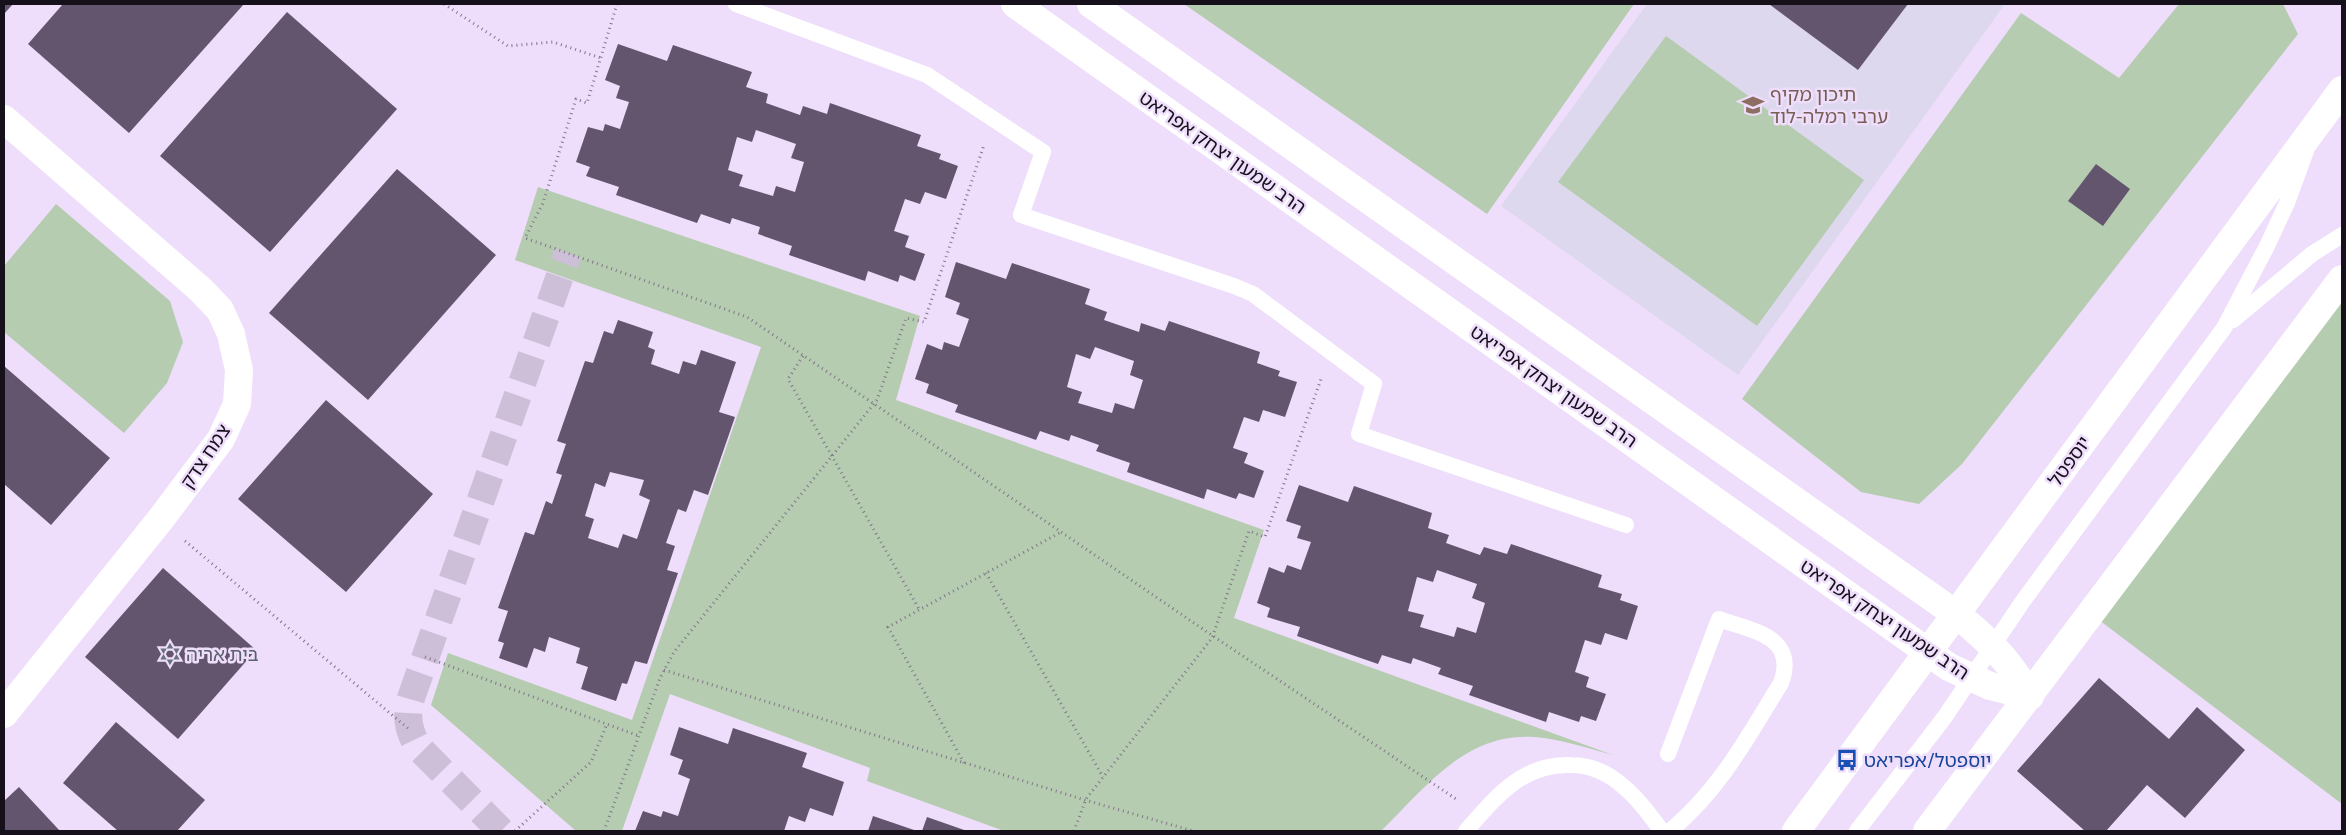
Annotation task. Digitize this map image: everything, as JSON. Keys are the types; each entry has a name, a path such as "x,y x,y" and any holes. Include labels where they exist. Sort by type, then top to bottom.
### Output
{"street":[{"name":"הרב שמעון יצחק אפריאט","path":"1015,4 1929,653 1971,679 2030,696"},
{"name":"הרב שמעון יצחק אפריאט","path":"1091,4 1957,614 1994,645 2008,662 2030,696"},
{"name":"יוספטל","path":"1796,831 2342,90"},
{"name":"צמח צדק","path":"4,119 201,290 220,310 231,334 239,370 237,404 221,439 160,520 4,714"},
{"path":"1927,831 2342,280"}],"lane":[{"path":"736,4 927,75 1043,152 1021,215 1246,291 1374,384 1359,434 1626,525"},
{"path":"1857,831 1971,679 2023,601 2224,328 2255,270 2287,203 2312,130"},
{"path":"2224,328 2299,264 2342,235"},
{"path":"1668,754 1719,619 1771,638 1781,647 1785,657 1785,671 1781,682 1726,773 1704,800 1670,831"},
{"path":"1466,831 1500,795 1521,778 1539,768 1562,765 1584,765 1607,774 1624,786 1638,800 1662,831"}],"path":[{"path":"444,4 508,46 553,42 601,58"},
{"path":"617,4 587,104 576,99 543,203 525,238 747,317 1213,636 1480,815"},
{"path":"604,831 664,670 674,652 877,400 906,318 924,322 993,118"},
{"path":"1074,831 1085,800 1213,636 1249,531 1265,537 1330,352"},
{"path":"803,356 788,379 919,609"},
{"path":"160,520 410,730"},
{"path":"964,763 888,626 1061,532"},
{"path":"986,573 1103,777"},
{"path":"425,658 639,736"},
{"path":"664,670 1085,800 1192,831"},
{"path":"515,831 591,762 607,724"}],"shaded area":[{"name":"תיכון מקיף ערבי רמלה-לוד","path":"1647,4 2005,4 1738,375 1501,206"}],"green space":[{"path":"1184,4 1634,4 1487,214"},
{"path":"2179,4 2283,4 2298,34 1962,464 1919,504 1861,492 1742,399 2021,13 2119,78"},
{"path":"1666,36 1864,180 1757,326 1558,182"},
{"path":"538,187 920,316 896,400 1264,530 1234,618 1613,755 1564,742 1534,737 1510,738 1488,744 1467,753 1448,766 1381,831 1004,831 867,781 870,768 670,694 622,831 576,831 431,705 448,653 632,720 761,347 515,260"},
{"path":"56,204 170,301 183,342 167,383 124,433 4,332 4,266"},
{"path":"2342,301 2342,804 2099,620"}],"building":[{"path":"4,4 13,4 4,14"},
{"path":"63,4 244,4 129,133 28,44"},
{"path":"1769,4 1908,4 1858,70"},
{"path":"287,12 397,109 270,252 160,156"},
{"path":"618,44 667,61 673,45 752,72 746,87 768,94 766,103 800,115 803,106 827,114 830,103 921,135 917,146 941,154 939,159 958,166 946,199 925,192 920,204 905,199 894,231 909,236 905,247 925,254 915,281 900,275 898,282 868,271 865,281 789,255 792,246 758,234 760,227 732,218 730,224 701,214 697,223 616,195 619,187 586,176 590,167 576,162 588,127 603,131 605,124 620,129 629,102 616,98 620,86 605,80","holes":["756,130 796,144 791,158 804,162 795,192 776,186 773,196 739,186 743,175 728,170 737,137 752,142"]},
{"path":"2096,164 2130,189 2103,226 2068,201"},
{"path":"397,169 496,255 368,400 269,313"},
{"path":"956,262 1006,279 1012,263 1090,289 1085,304 1107,312 1104,320 1139,332 1141,323 1165,331 1169,321 1260,352 1257,363 1280,371 1278,376 1297,382 1285,417 1263,410 1259,422 1244,417 1233,448 1248,453 1244,463 1264,471 1254,498 1239,493 1236,499 1207,489 1204,499 1127,472 1130,463 1096,451 1099,445 1071,435 1069,441 1040,431 1036,440 955,412 958,405 926,393 929,384 915,379 927,344 942,350 944,342 959,347 969,319 956,314 960,303 945,297","holes":["1095,347 1134,361 1130,375 1143,380 1134,409 1115,403 1112,413 1078,403 1082,392 1067,387 1076,354 1090,359"]},
{"path":"618,320 653,332 648,347 655,350 651,364 679,374 683,361 696,365 701,350 736,362 719,412 735,417 708,495 694,490 686,512 678,509 666,543 675,546 667,570 678,573 647,664 635,661 627,684 622,683 616,701 581,689 588,667 576,663 580,648 549,637 545,652 534,648 527,668 499,658 504,643 498,641 508,611 498,608 525,532 534,535 546,501 552,504 562,475 556,473 566,444 557,441 585,361 593,363 604,331 613,334","holes":["610,472 644,480 639,495 650,500 637,539 623,534 618,548 588,538 594,519 585,516 595,483 605,487"]},
{"path":"4,366 110,458 51,525 4,484"},
{"path":"326,400 433,494 346,592 238,499"},
{"path":"1299,485 1348,502 1354,486 1432,513 1428,528 1449,535 1446,543 1480,555 1484,547 1507,554 1511,544 1602,575 1598,587 1622,594 1620,600 1638,606 1627,640 1605,633 1601,645 1585,640 1575,672 1589,677 1586,687 1606,694 1596,721 1581,716 1579,722 1549,712 1546,722 1469,695 1473,686 1438,674 1441,668 1413,658 1411,664 1382,655 1378,664 1297,636 1300,627 1267,617 1270,608 1257,603 1269,567 1284,573 1287,565 1301,570 1311,542 1297,538 1301,526 1286,521","holes":["1437,570 1477,584 1472,598 1485,603 1476,633 1457,627 1454,637 1420,627 1424,615 1408,611 1417,577 1433,582"]},
{"name":"בית אריה","path":"163,568 256,650 178,739 85,657"},
{"path":"2099,678 2169,739 2197,707 2245,750 2185,818 2147,785 2106,831 2085,831 2017,771"},
{"path":"116,722 205,800 177,831 118,831 63,783"},
{"path":"679,727 728,744 733,728 807,753 802,767 844,782 833,816 810,808 805,822 789,816 784,831 635,831 643,811 661,817 663,811 678,816 690,779 678,774 683,760 670,755"},
{"path":"19,787 60,831 4,831 4,801"},
{"path":"873,816 917,831 868,831"},
{"path":"927,817 967,831 922,831"}],"tunnel":[{"path":"501,831 418,747 412,735 408,716 412,695 568,253"}],"place":[{"name":"תיכון מקיף ערבי רמלה-לוד","path":"1753,105"},
{"name":"בית אריה","path":"170,654"},
{"name":"יוספטל/אפריאט","path":"1847,760"}]}
